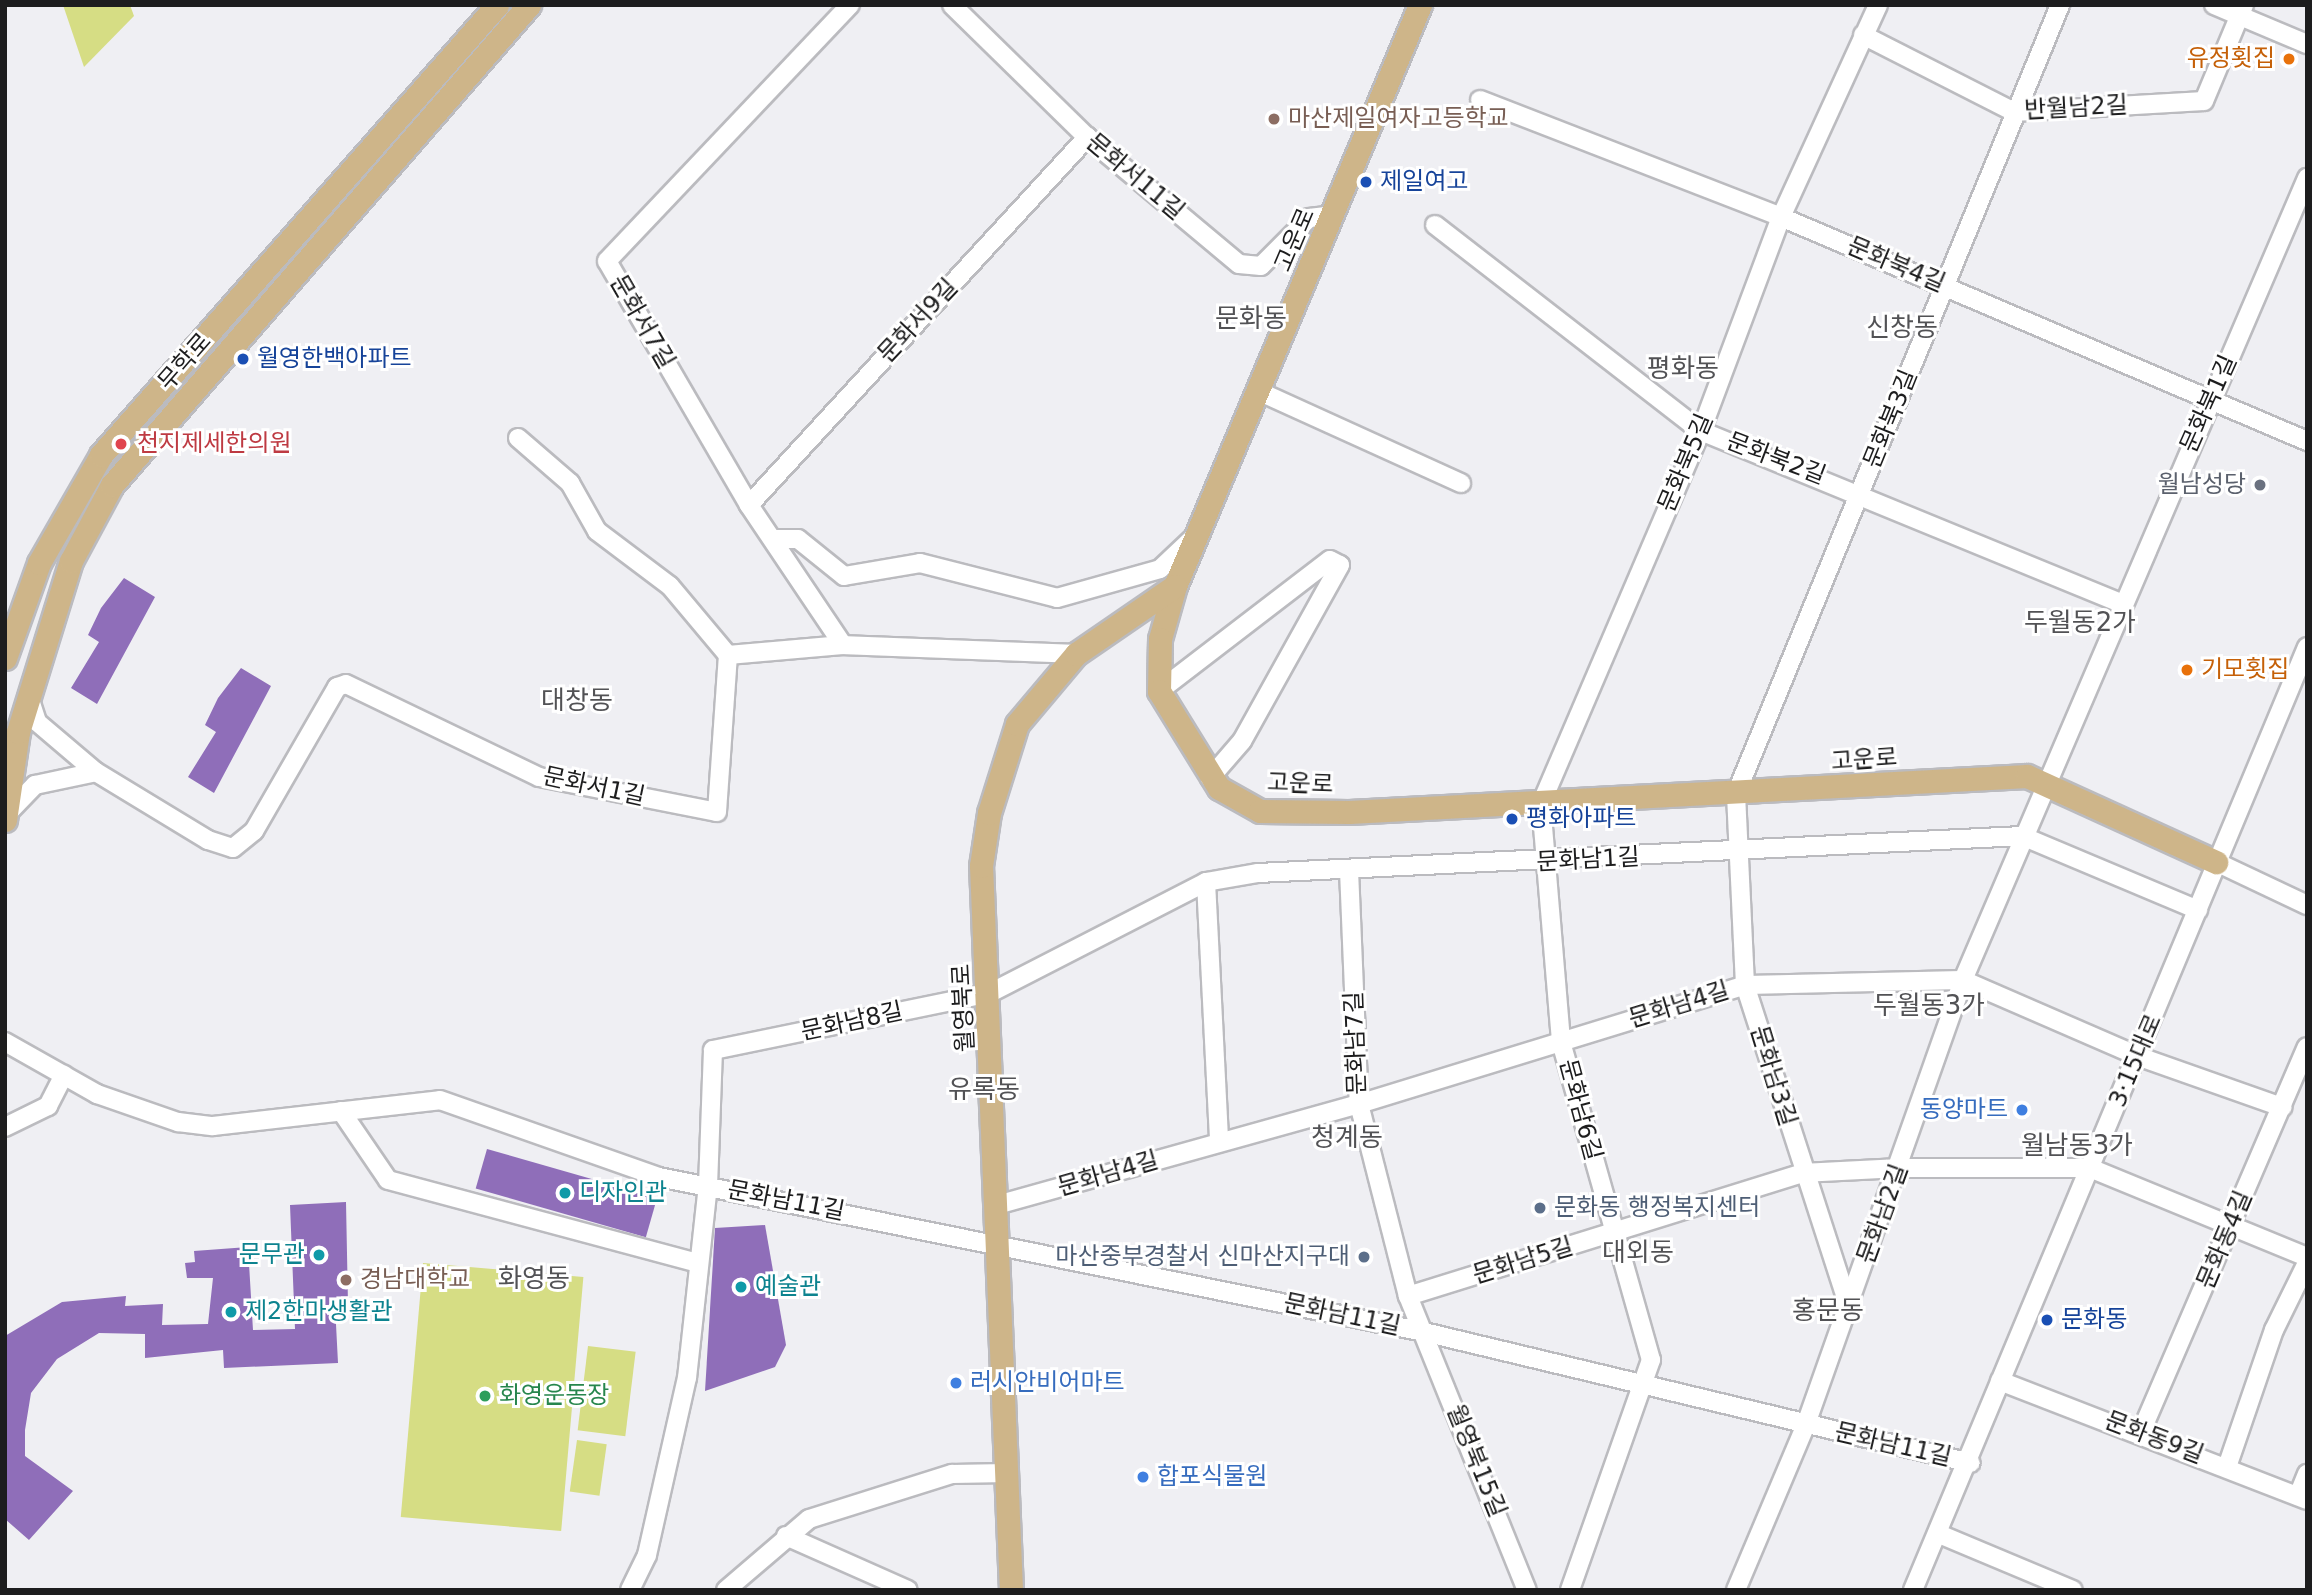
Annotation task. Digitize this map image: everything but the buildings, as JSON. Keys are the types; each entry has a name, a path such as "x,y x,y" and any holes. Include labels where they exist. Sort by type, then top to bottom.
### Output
{"main road":[{"name":"무학로","path":"5,658 39,563 101,455 497,5"},
{"name":"무학로","path":"6,818 29,697 71,561 112,485 529,5"},
{"name":"고운로","path":"1420,5 1335,215 1175,586 1160,639 1159,691 1210,778 1260,811 1541,804 2027,776 2043,791 2216,862"},
{"name":"월영북로","path":"1011,1590 990,993 981,866 989,813 1017,724 1076,654 1175,586"}],"street":[{"name":"문화서7길","path":"843,645 749,505 607,261 850,5"},
{"name":"문화서11길","path":"952,5 1087,137 1239,264 1261,266 1309,218 1335,215"},
{"name":"문화북5길","path":"1541,804 1701,430 1782,217 1878,5"},
{"name":"문화북3길","path":"1736,794 2060,5"},
{"path":"2214,5 2242,11 2307,44"},
{"name":"반월남2길","path":"1863,35 2014,112 2204,101 2242,11"},
{"name":"문화북4길","path":"1480,100 1782,217 2307,440"},
{"name":"문화서9길","path":"749,505 1087,137"},
{"name":"문화북1길","path":"2022,836 2307,177"},
{"name":"문화북2길","path":"1435,225 1701,430 1861,491 2121,603"},
{"path":"1258,391 1461,483"},
{"path":"518,438 570,483 597,531 670,586 709,639 729,655 843,645 1076,654"},
{"path":"774,539 798,539 844,576 920,563 1057,598 1160,569 1197,534"},
{"path":"1159,691 1329,559 1340,565 1242,741 1210,778"},
{"name":"3·15대로","path":"1913,1590 1971,1462 2000,1381 2140,1057 2216,862 2307,647"},
{"name":"문화서1길","path":"29,697 37,722 96,772 208,841 237,847 254,831 338,687 346,684 539,777 717,812 729,655"},
{"path":"6,818 35,785 96,772"},
{"name":"문화남3길","path":"1736,794 1745,985 1802,1173 1849,1307"},
{"name":"문화남6길","path":"1541,804 1561,1041 1612,1234 1651,1360 1645,1388 1570,1590"},
{"name":"문화남1길","path":"990,993 1206,882 1349,870 2022,836 2198,910"},
{"name":"문화남2길","path":"1735,1590 1806,1424 1900,1168 1963,981 2022,836"},
{"path":"2216,862 2307,905"},
{"name":"문화남7길","path":"1349,870 1359,1104 1408,1296 1424,1332"},
{"path":"1206,882 1219,1142"},
{"name":"문화남4길","path":"998,1205 1359,1104 1745,985 1963,981 2140,1057 2282,1107"},
{"name":"문화남8길","path":"713,1050 990,993"},
{"name":"문화남11길","path":"5,1042 97,1094 178,1122 212,1126 341,1111 402,1100 471,1106 592,1157 708,1186 998,1242 1424,1332 1645,1388 1971,1462"},
{"name":"문화동4길","path":"2141,1432 2307,1047"},
{"name":"문화남11길","path":"708,1186 713,1050"},
{"path":"5,1128 48,1106 64,1075"},
{"path":"341,1111 388,1180 698,1263"},
{"name":"문화남5길","path":"1408,1296 1802,1173 1900,1168 2090,1168"},
{"path":"2090,1168 2307,1257"},
{"path":"630,1590 647,1555 687,1378 708,1186"},
{"path":"2227,1467 2274,1331 2307,1263"},
{"name":"월영북15길","path":"1424,1332 1527,1590"},
{"name":"문화동9길","path":"2000,1381 2141,1432 2302,1498"},
{"path":"726,1590 809,1519 952,1474 1007,1473"},
{"path":"2302,1498 2307,1474"},
{"path":"1939,1534 2073,1590"},
{"path":"786,1536 908,1590"}],"green space":[{"path":"63,5 130,5 134,16 84,67"},
{"name":"화영운동장","path":"423,1263 583,1277 561,1531 401,1517"},
{"path":"588,1346 636,1352 625,1436 578,1430"},
{"path":"577,1440 607,1444 599,1496 570,1491"}],"place":[{"name":"유정횟집","path":"2289,59"},
{"name":"마산제일여자고등학교","path":"1274,119"},
{"name":"제일여고","path":"1366,182"},
{"name":"월영한백아파트","path":"243,359"},
{"name":"천지제세한의원","path":"121,444"},
{"name":"월남성당","path":"2260,485"},
{"name":"기모횟집","path":"2187,670"},
{"name":"평화아파트","path":"1512,819"},
{"name":"동양마트","path":"2022,1110"},
{"name":"디자인관","path":"565,1193"},
{"name":"문화동 행정복지센터","path":"1540,1208"},
{"name":"문무관","path":"319,1255"},
{"name":"마산중부경찰서 신마산지구대","path":"1364,1257"},
{"name":"경남대학교","path":"346,1280"},
{"name":"예술관","path":"741,1287"},
{"name":"제2한마생활관","path":"231,1312"},
{"name":"문화동","path":"2047,1320"},
{"name":"러시안비어마트","path":"956,1383"},
{"name":"화영운동장","path":"485,1396"},
{"name":"합포식물원","path":"1143,1477"}],"district":[{"name":"문화동","path":"1251,319"},
{"name":"신창동","path":"1902,328"},
{"name":"평화동","path":"1683,369"},
{"name":"두월동2가","path":"2080,623"},
{"name":"대창동","path":"577,701"},
{"name":"두월동3가","path":"1929,1006"},
{"name":"유록동","path":"984,1090"},
{"name":"청계동","path":"1347,1138"},
{"name":"월남동3가","path":"2077,1146"},
{"name":"대외동","path":"1638,1253"},
{"name":"화영동","path":"534,1279"},
{"name":"홍문동","path":"1828,1311"}]}
